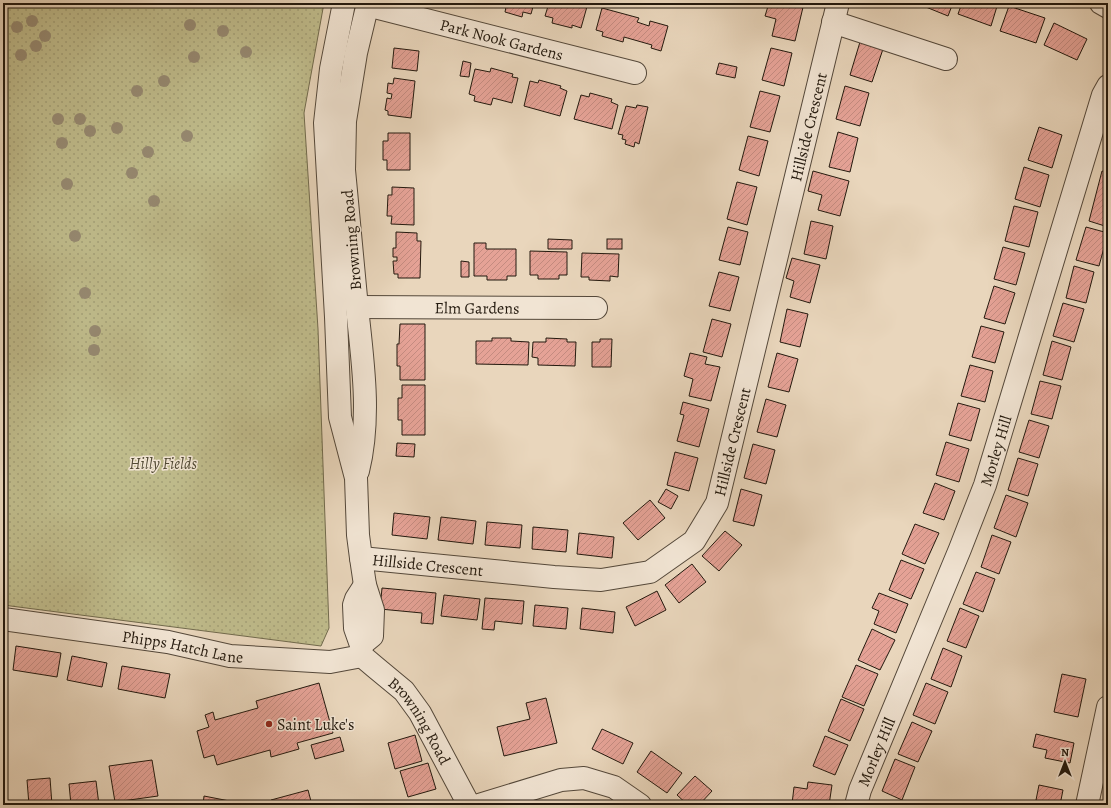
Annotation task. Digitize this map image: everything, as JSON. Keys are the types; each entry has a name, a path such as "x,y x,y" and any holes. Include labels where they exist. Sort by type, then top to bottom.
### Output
{"street":[{"name":"Browning Road","path":"344,3 331,69 325,123 336,309 340,417 356,478 358,535 361,558 360,592 354,605 355,628 362,650 375,668 404,691 420,713 468,804"},
{"path":"1101,3 1108,7"},
{"name":"Browning Road","path":"356,478 361,460 365,422 364,378 344,170 345,121 356,53 368,4"},
{"name":"Park Nook Gardens","path":"368,4 636,73"},
{"path":"835,13 946,59"},
{"name":"Hillside Crescent","path":"361,558 601,580 650,572 694,541 717,503 835,13"},
{"name":"Morley Hill","path":"856,805 860,790 985,485 1103,95 1108,86"},
{"name":"Elm Gardens","path":"357,307 596,308"},
{"name":"Browning Road","path":"360,592 373,610 372,636 362,650"},
{"name":"Phipps Hatch Lane","path":"3,619 168,642 230,656 330,662 362,650"},
{"path":"1088,805 1108,707"},
{"path":"468,804 561,780 584,778 614,787 640,805"}],"green space":[{"name":"Hilly Fields","path":"3,3 324,3 304,113 318,329 329,628 321,646 3,605"}],"building":[{"path":"534,3 531,14 523,12 522,17 505,12 506,7 495,4"},
{"path":"549,3 588,3 581,28 572,25 572,28 552,23 553,18 545,16"},
{"path":"769,3 804,3 795,41 772,36 776,19 765,16"},
{"path":"916,3 953,3 948,16"},
{"path":"962,3 998,3 991,26 958,14"},
{"path":"1009,6 1045,18 1036,43 1000,31"},
{"path":"602,8 639,18 637,22 649,26 650,21 668,26 661,51 651,48 652,45 624,37 623,42 602,36 603,32 596,30"},
{"path":"1054,23 1087,39 1077,60 1044,45"},
{"path":"860,42 883,49 872,82 850,75"},
{"path":"394,48 419,51 417,71 392,68"},
{"path":"771,48 792,53 784,86 762,80"},
{"path":"463,61 471,63 469,77 460,76"},
{"path":"719,63 737,67 735,78 716,74"},
{"path":"491,68 513,74 512,77 518,78 512,103 493,98 491,105 474,101 475,96 469,94 475,69 490,72"},
{"path":"394,78 415,81 411,118 388,115 388,111 385,110 387,98 391,99 392,94 387,93 388,83 393,84"},
{"path":"539,80 561,86 560,88 567,91 560,116 524,106 530,81 538,83"},
{"path":"845,86 869,93 860,126 836,119"},
{"path":"760,91 780,96 770,132 750,127"},
{"path":"590,93 612,99 611,102 618,105 612,129 574,119 581,95 589,97"},
{"path":"637,105 648,107 639,144 635,142 634,147 625,144 626,140 622,139 623,135 618,134 626,106 636,108"},
{"path":"1039,127 1062,135 1052,168 1028,160"},
{"path":"838,132 858,138 850,172 829,167"},
{"path":"388,133 410,133 410,170 387,170 387,160 383,160 383,141 388,141"},
{"path":"748,136 768,141 759,176 739,170"},
{"path":"1024,167 1049,175 1040,207 1015,199"},
{"path":"813,171 849,181 840,216 818,210 822,195 808,191"},
{"path":"1102,171 1108,173 1108,227 1089,221"},
{"path":"737,182 757,187 747,225 727,219"},
{"path":"392,187 414,188 414,225 391,224 392,216 387,216 388,195 392,195"},
{"path":"1014,206 1038,212 1029,247 1005,241"},
{"path":"811,221 833,226 826,259 804,254"},
{"path":"728,227 748,232 740,265 719,260"},
{"path":"1086,227 1108,233 1099,266 1076,260"},
{"path":"396,232 417,233 417,241 421,241 420,278 398,278 398,274 394,274 393,261 397,261 397,257 393,257 393,248 396,248"},
{"path":"548,239 572,240 572,249 548,249"},
{"path":"607,239 622,239 622,249 607,249"},
{"path":"474,243 486,243 486,249 516,249 516,276 507,276 507,280 487,280 487,276 474,276"},
{"path":"1003,247 1025,253 1016,285 994,279"},
{"path":"530,251 567,252 567,275 559,275 559,279 538,279 538,275 530,275"},
{"path":"582,253 619,254 618,277 610,276 610,281 589,280 589,277 581,277"},
{"path":"792,258 820,265 810,303 790,297 794,281 786,278"},
{"path":"461,261 469,262 469,277 461,277"},
{"path":"1074,266 1094,272 1086,303 1066,298"},
{"path":"719,272 739,277 730,311 709,306"},
{"path":"994,286 1015,293 1005,324 984,318"},
{"path":"1063,303 1084,309 1074,342 1053,336"},
{"path":"787,309 808,314 800,347 780,342"},
{"path":"712,319 731,324 722,357 703,352"},
{"path":"400,324 425,324 425,380 400,380 400,366 397,366 397,344 399,344"},
{"path":"981,326 1004,332 995,363 972,357"},
{"path":"492,338 511,338 511,341 529,342 528,365 476,364 476,341 492,341"},
{"path":"546,338 567,339 567,342 576,342 575,366 538,365 538,358 532,357 533,342 546,342"},
{"path":"600,339 612,339 611,367 592,367 592,342 600,342"},
{"path":"1052,341 1071,347 1062,380 1043,375"},
{"path":"690,353 707,357 705,364 720,367 711,401 689,396 693,379 684,376"},
{"path":"777,353 798,359 789,392 768,387"},
{"path":"970,365 993,371 985,402 961,396"},
{"path":"1040,381 1061,386 1052,419 1031,414"},
{"path":"402,385 425,385 425,435 402,435 402,420 398,420 398,398 402,398"},
{"path":"766,399 786,405 777,437 757,432"},
{"path":"683,402 709,409 699,447 677,441 684,415 680,414"},
{"path":"958,403 980,409 971,441 949,435"},
{"path":"1029,420 1049,426 1039,458 1019,452"},
{"path":"946,442 969,449 959,482 936,475"},
{"path":"397,443 415,444 414,457 396,456"},
{"path":"753,444 775,450 766,484 744,478"},
{"path":"675,452 698,458 689,491 667,485"},
{"path":"1018,458 1038,464 1028,496 1008,490"},
{"path":"935,483 955,491 944,520 923,513"},
{"path":"666,489 678,496 671,509 658,502"},
{"path":"741,489 762,495 754,526 733,521"},
{"path":"1006,495 1028,503 1016,537 994,528"},
{"path":"650,500 665,518 638,540 623,523"},
{"path":"394,513 430,517 427,539 392,535"},
{"path":"441,517 476,521 473,544 438,540"},
{"path":"487,522 522,525 520,548 485,545"},
{"path":"915,524 939,533 925,564 902,554"},
{"path":"533,527 568,530 566,552 532,549"},
{"path":"725,531 742,545 719,571 702,556"},
{"path":"579,533 614,537 612,558 577,554"},
{"path":"992,535 1011,542 999,574 981,567"},
{"path":"901,560 924,569 911,599 889,590"},
{"path":"692,564 706,582 679,603 665,585"},
{"path":"976,572 995,579 983,612 963,604"},
{"path":"382,588 436,593 433,624 421,623 422,613 380,609"},
{"path":"657,591 666,610 635,626 626,607"},
{"path":"879,593 908,604 896,633 874,624 879,611 872,608"},
{"path":"444,595 480,599 477,620 441,616"},
{"path":"485,598 524,601 522,624 495,621 494,630 482,629"},
{"path":"535,605 568,608 566,629 533,626"},
{"path":"582,608 615,612 613,633 580,629"},
{"path":"960,608 979,616 966,648 947,641"},
{"path":"872,629 895,640 880,670 858,660"},
{"path":"3,645 5,646 3,669"},
{"path":"16,646 61,653 57,677 13,670"},
{"path":"943,648 962,656 951,687 931,679"},
{"path":"72,656 107,663 102,687 67,680"},
{"path":"856,665 878,674 864,706 842,697"},
{"path":"122,666 170,674 165,698 118,689"},
{"path":"1062,674 1086,679 1078,717 1054,712"},
{"name":"Saint Luke's","path":"319,683 333,733 297,743 299,749 271,757 270,750 217,765 214,755 204,758 197,731 209,727 205,715 213,712 215,720 258,708 256,701"},
{"path":"926,683 948,692 935,724 913,715"},
{"path":"546,698 557,743 504,756 497,727 530,719 526,703"},
{"path":"841,699 864,709 850,741 828,731"},
{"path":"912,722 932,731 918,762 898,754"},
{"path":"602,729 633,743 623,764 592,749"},
{"path":"1036,734 1074,743 1070,763 1045,758 1047,750 1033,747"},
{"path":"415,735 422,761 395,769 388,743"},
{"path":"825,736 848,745 835,775 813,766"},
{"path":"340,737 344,751 315,759 311,745"},
{"path":"651,751 682,773 667,793 637,772"},
{"path":"895,759 915,767 902,800 882,791"},
{"path":"152,760 158,796 115,802 109,766"},
{"path":"428,763 436,789 408,797 400,771"},
{"path":"695,776 712,791 699,805 688,805 677,795"},
{"path":"50,778 52,805 29,805 27,780"},
{"path":"96,781 99,805 71,805 69,784"},
{"path":"808,782 832,785 829,805 792,804 794,787 807,789"},
{"path":"1039,785 1063,790 1060,805 1035,805"},
{"path":"308,790 312,805 272,805 271,800"},
{"path":"204,796 250,805 203,805"}],"place":[{"name":"Saint Luke's","path":"269,724"}]}
